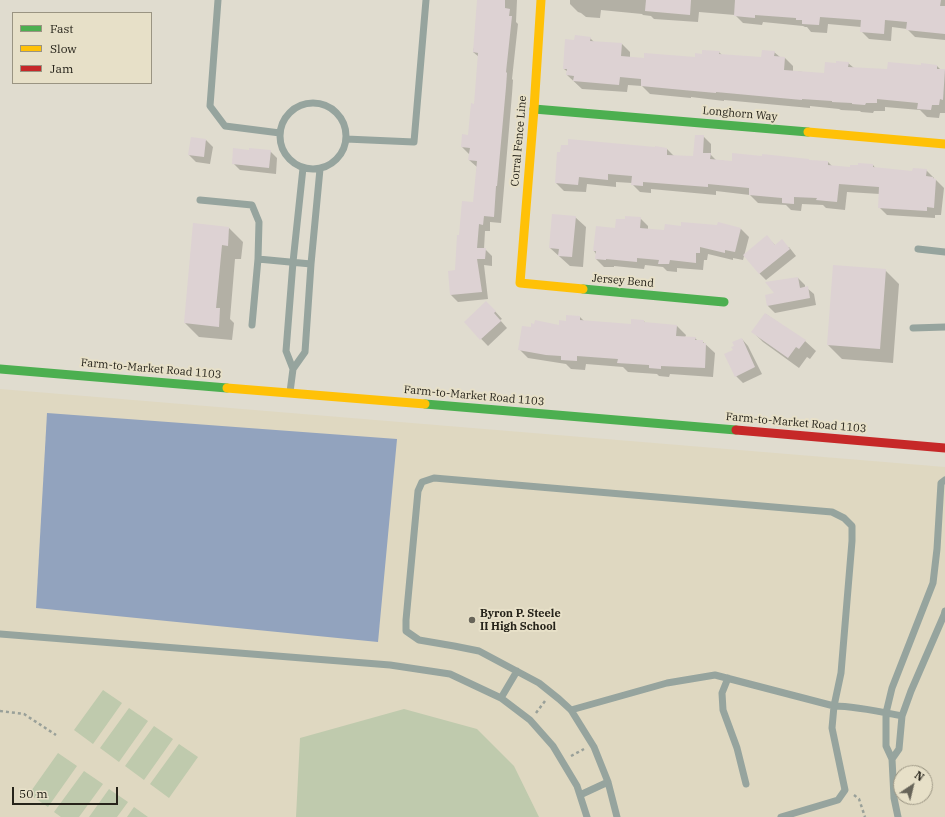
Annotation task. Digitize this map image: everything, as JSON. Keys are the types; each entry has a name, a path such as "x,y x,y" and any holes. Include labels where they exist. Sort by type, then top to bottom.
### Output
{"main road":[{"name":"Corral Fence Line","path":"520,283 541,0"},
{"name":"Longhorn Way","path":"534,109 945,144"},
{"name":"Jersey Bend","path":"520,283 724,302"},
{"name":"Farm-to-Market Road 1103","path":"0,369 350,397 945,448"}],"lane":[{"path":"218,0 210,106 225,126 280,133"},
{"path":"346,139 414,142 426,0"},
{"path":"315,103 334,111 341,119 345,129 346,139 338,158 330,165 320,169 309,169 298,166 289,160 282,150 280,133 285,117 294,109 304,104 315,103"},
{"path":"293,369 286,352 293,262 304,168"},
{"path":"290,393 293,369 305,352 311,264 320,169"},
{"path":"200,200 252,205 259,222 258,258 252,325"},
{"path":"918,248 945,252"},
{"path":"258,258 311,264"},
{"path":"913,328 945,327"},
{"path":"617,817 608,782 594,747 571,710 559,699 539,683 479,651 420,640 406,631 418,491 422,482 434,478 832,512 844,518 852,526 852,541 841,673 834,706 832,728 845,790 838,800 781,817"},
{"path":"898,817 894,798 892,759 886,746 886,713 892,688 933,584 937,549 941,482 945,480"},
{"path":"892,759 898,749 902,716 910,691 945,611"},
{"path":"0,634 390,665 450,674 501,698 530,720 553,746 577,786 587,817"},
{"path":"501,698 517,671"},
{"path":"571,710 667,683 715,675 834,706 902,716"},
{"path":"728,678 722,694 723,710 737,748 746,784"},
{"path":"580,795 608,782"}],"path":[{"path":"530,720 543,705 551,692"},
{"path":"0,711 24,714 56,735"},
{"path":"562,762 582,749 594,747"},
{"path":"845,790 858,799 865,817"}],"shaded area":[{"name":"Byron P. Steele II High School","path":"0,389 945,467 945,817 0,817"}],"green space":[{"path":"103,690 122,703 93,744 74,730"},
{"path":"129,708 148,721 119,762 100,748"},
{"path":"404,709 477,729 514,766 539,817 296,817 300,738"},
{"path":"154,726 173,739 144,780 125,766"},
{"path":"179,744 198,757 169,798 150,784"},
{"path":"58,753 77,766 48,807 29,794"},
{"path":"84,771 103,784 79,817 61,817 54,812"},
{"path":"109,789 128,802 117,817 89,817"},
{"path":"134,807 148,817 127,817"}],"water":[{"path":"47,413 397,439 378,642 36,608"}],"building":[{"path":"477,0 505,0 505,8 510,9 509,16 512,16 497,186 494,217 484,216 483,225 479,224 477,248 486,248 485,259 477,259 482,292 450,295 448,271 455,270 457,235 459,235 462,201 473,202 477,161 468,160 470,148 461,147 462,134 468,135 471,103 474,104 478,53 473,52"},
{"path":"646,0 691,0 690,15 645,11"},
{"path":"735,0 941,0 940,6 945,6 945,34 906,30 907,22 885,20 884,34 860,32 861,20 820,17 819,25 802,24 802,20 796,20 796,18 755,15 755,18 734,16"},
{"path":"575,35 591,37 590,41 622,43 621,56 644,58 644,53 695,57 695,53 702,54 702,50 720,51 719,54 761,57 762,50 775,51 774,56 785,57 784,70 824,73 825,62 836,63 836,61 849,62 848,67 887,69 888,62 937,65 937,69 945,69 943,100 940,99 939,105 932,105 931,110 917,109 918,103 877,99 877,103 866,103 865,105 641,86 641,79 620,77 619,85 573,81 574,76 566,75 567,69 563,69 565,39 574,40"},
{"path":"695,135 704,135 703,153 711,153 710,159 732,161 732,153 762,156 762,154 828,161 828,165 850,167 850,165 858,165 858,163 873,164 873,167 912,171 913,168 927,169 926,176 936,179 934,208 927,207 927,211 878,208 879,187 839,184 837,202 816,200 817,198 794,197 794,204 782,203 782,198 749,195 749,188 708,184 708,187 643,182 643,186 631,185 632,176 608,174 608,180 579,177 578,185 555,183 557,152 560,152 561,145 568,145 568,139 655,146 667,148 667,155 693,156"},
{"path":"191,137 206,139 204,157 188,155"},
{"path":"233,148 271,150 269,168 232,164"},
{"path":"552,214 576,216 572,257 558,256 559,249 549,248"},
{"path":"625,216 641,217 640,228 664,230 665,224 681,226 681,222 717,225 718,222 741,228 735,252 725,250 725,253 700,247 700,253 696,253 696,263 670,260 669,264 658,264 659,260 637,258 637,262 595,259 596,251 593,251 596,226 615,228 616,219 625,219"},
{"path":"193,223 229,227 228,246 222,245 216,308 220,308 219,327 184,323"},
{"path":"767,235 775,245 782,239 790,249 759,274 743,255"},
{"path":"833,265 886,269 880,349 827,345"},
{"path":"798,277 800,288 808,286 810,298 767,306 765,295 774,293 765,282"},
{"path":"486,301 496,311 494,313 501,321 480,340 464,322"},
{"path":"765,313 806,340 799,349 796,347 788,358 751,332"},
{"path":"566,315 580,316 580,320 631,324 631,319 644,320 644,322 677,325 676,336 696,337 695,340 703,340 703,343 706,343 705,368 661,366 661,369 649,368 649,365 617,363 618,359 577,356 577,361 561,360 561,356 518,350 522,326 531,327 531,323 534,324 535,320 559,325 559,320 566,321"},
{"path":"742,338 755,367 735,377 724,354 733,350 731,347 734,346 732,342"}],"traffic: fast":[{"path":"534,109 808,132"},
{"path":"583,289 724,302"},
{"path":"0,369 227,388"},
{"path":"425,404 736,430"}],"traffic: slow":[{"path":"541,0 520,283 583,289"},
{"path":"808,132 945,144"},
{"path":"227,388 425,404"}],"traffic: jam":[{"path":"736,430 945,448"}],"place":[{"name":"Byron P. Steele II High School","path":"472,620"}]}
